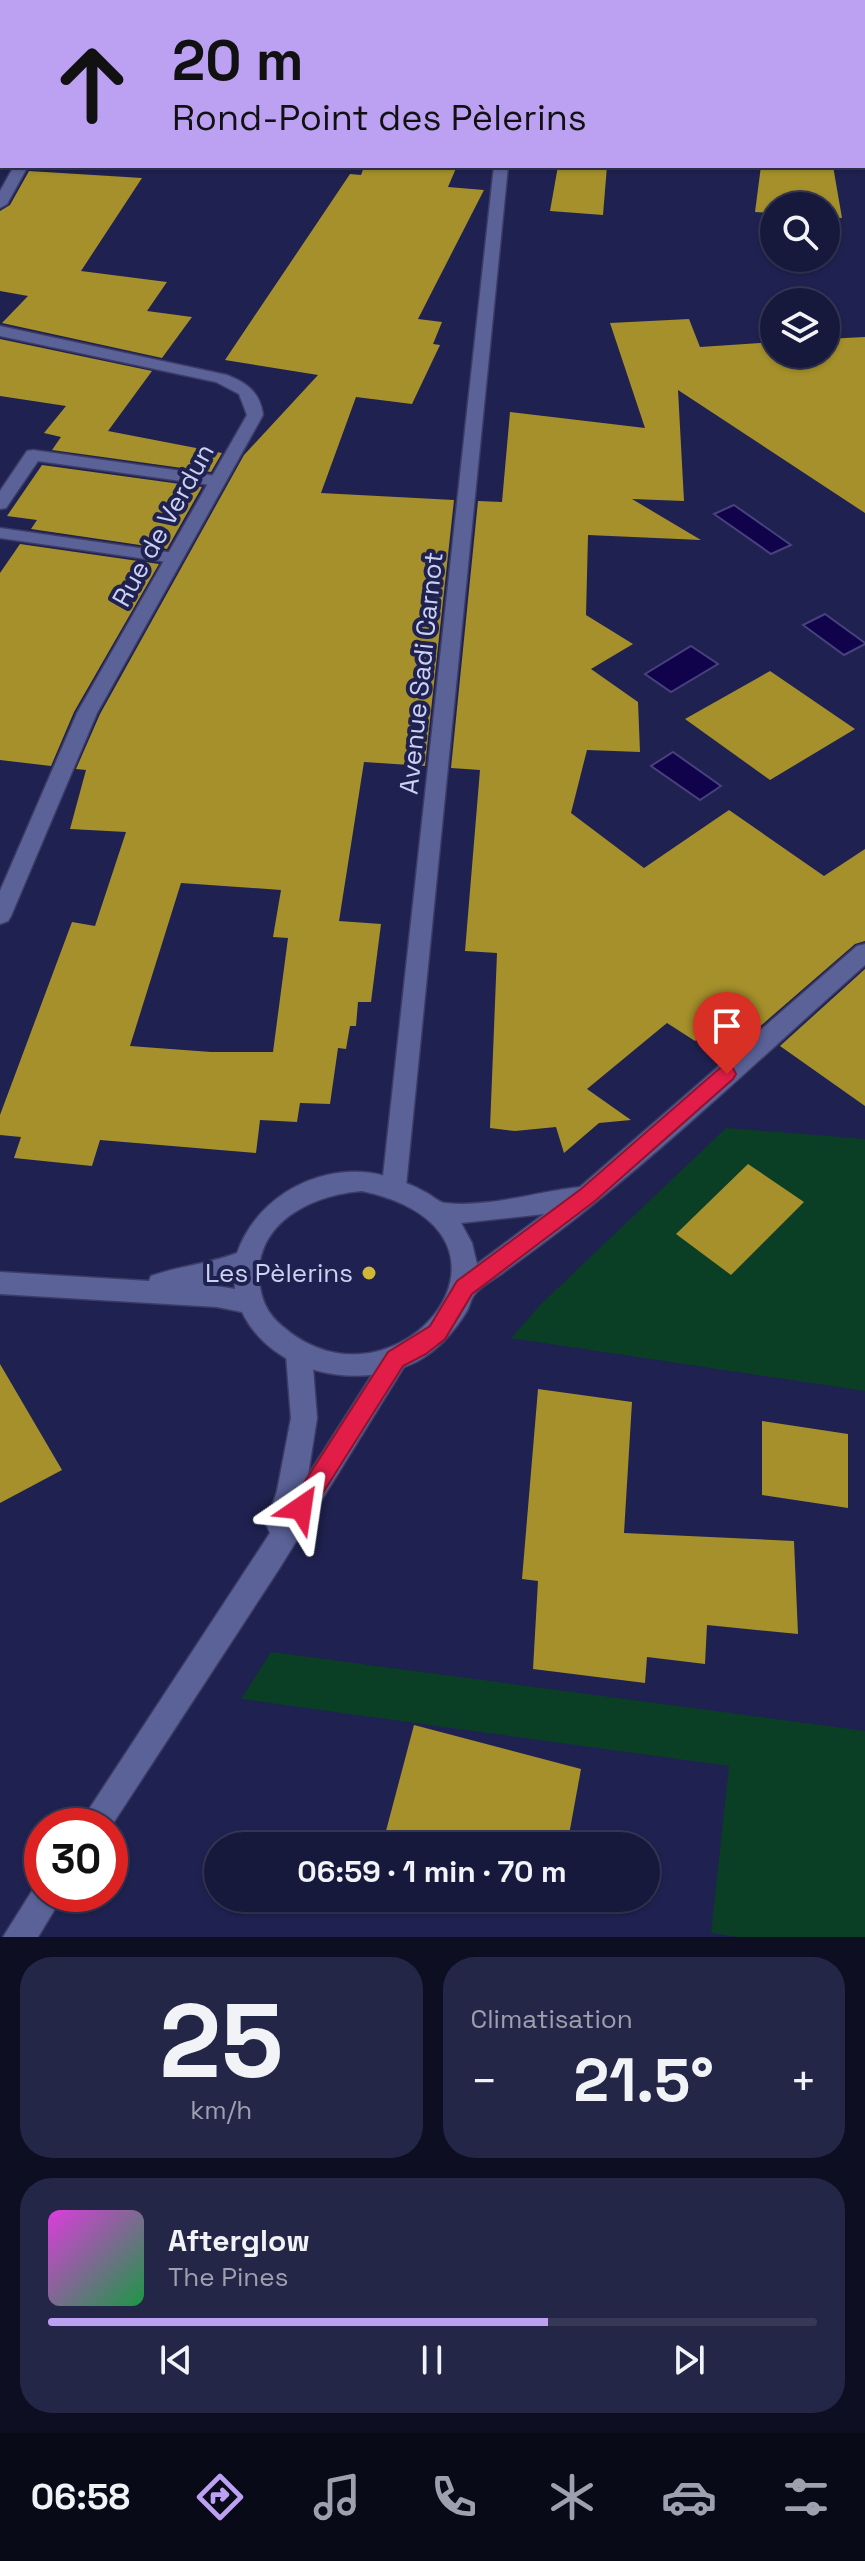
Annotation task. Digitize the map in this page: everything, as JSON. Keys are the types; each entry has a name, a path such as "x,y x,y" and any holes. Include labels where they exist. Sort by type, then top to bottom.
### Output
{"street":[{"path":"0,204 20,168"},
{"name":"Avenue Sadi Carnot","path":"394,1186 501,168"},
{"name":"Rue de Verdun","path":"0,331 221,378 244,387 254,399 255,415 87,713 0,916"},
{"path":"0,504 33,455 217,481"},
{"path":"0,533 174,558"},
{"path":"465,1287 463,1257 455,1234 440,1214 419,1197 394,1186 362,1181 331,1184 302,1194 276,1211 257,1234 247,1260 246,1280 259,1321 277,1340 299,1355 330,1365 364,1367 396,1359 418,1348 438,1332 465,1287 588,1195 865,952"},
{"path":"440,1214 524,1208 588,1195"},
{"path":"120,1290 207,1275 247,1260"},
{"path":"0,1283 217,1296 251,1303"},
{"path":"269,1560 291,1491 304,1418 299,1355"},
{"path":"105,1808 269,1560 396,1359"},
{"path":"19,1937 36,1912"}],"green space":[{"path":"726,1128 865,1139 865,1391 511,1338 541,1304"},
{"path":"271,1652 865,1731 865,1937 738,1937 711,1933 729,1766 241,1699"}],"shaded area":[{"path":"734,505 791,545 771,554 714,514"},
{"path":"825,614 865,644 844,655 803,625"},
{"path":"691,646 718,664 671,692 645,674"},
{"path":"673,752 721,786 700,800 651,766"}],"building":[{"path":"364,168 456,168 448,187 484,190 418,319 442,322 433,344 440,345 412,404 356,397 321,493 454,500 425,766 364,762 339,921 381,924 371,1002 358,1002 356,1026 350,1026 346,1049 338,1048 330,1104 300,1103 297,1122 260,1120 256,1153 100,1140 92,1166 14,1158 21,1137 0,1135 0,1115 72,922 95,926 126,832 70,829 86,770 76,769 100,714 244,455 318,375 225,360 350,174 361,175","holes":["181,883 281,890 273,937 288,938 273,1052 211,1052 130,1046"]},
{"path":"558,168 607,168 603,215 550,211"},
{"path":"761,168 833,168 838,192 760,192 760,212 755,212"},
{"path":"29,171 142,178 81,271 167,282 147,311 192,317 162,358 2,323 28,296 0,291 0,211 10,205"},
{"path":"689,319 700,347 760,343 760,368 840,368 840,338 865,337 865,513 678,390 684,501 632,499 701,540 588,535 586,615 633,644 591,669 638,702 640,752 587,750 571,813 644,868 729,810 824,876 865,849 865,941 855,944 757,1029 731,1011 695,1041 667,1023 587,1089 631,1120 599,1123 564,1153 556,1127 515,1131 490,1128 497,953 465,951 480,770 451,768 478,501 502,502 510,412 645,428 610,323"},
{"path":"0,339 152,371 108,431 222,453 211,472 52,450 61,437 44,433 66,406 0,396"},
{"path":"42,465 202,487 167,549 31,529 37,520 7,516"},
{"path":"20,544 159,564 74,712 51,766 0,760 0,573"},
{"path":"770,671 855,729 770,780 685,719"},
{"path":"865,969 865,1106 780,1046"},
{"path":"748,1164 804,1202 731,1275 676,1234"},
{"path":"0,1364 62,1470 0,1503"},
{"path":"538,1389 632,1402 624,1533 794,1541 798,1634 707,1625 705,1664 647,1657 645,1683 533,1669 538,1581 522,1579"},
{"path":"762,1421 848,1434 848,1508 762,1495"},
{"path":"414,1725 581,1769 570,1832 386,1832"}],"place":[{"name":"Les Pèlerins","path":"369,1273"}],"route":[{"path":"301,1508 366,1401 396,1359 418,1348 438,1332 465,1287 588,1195 727,1074"}]}
